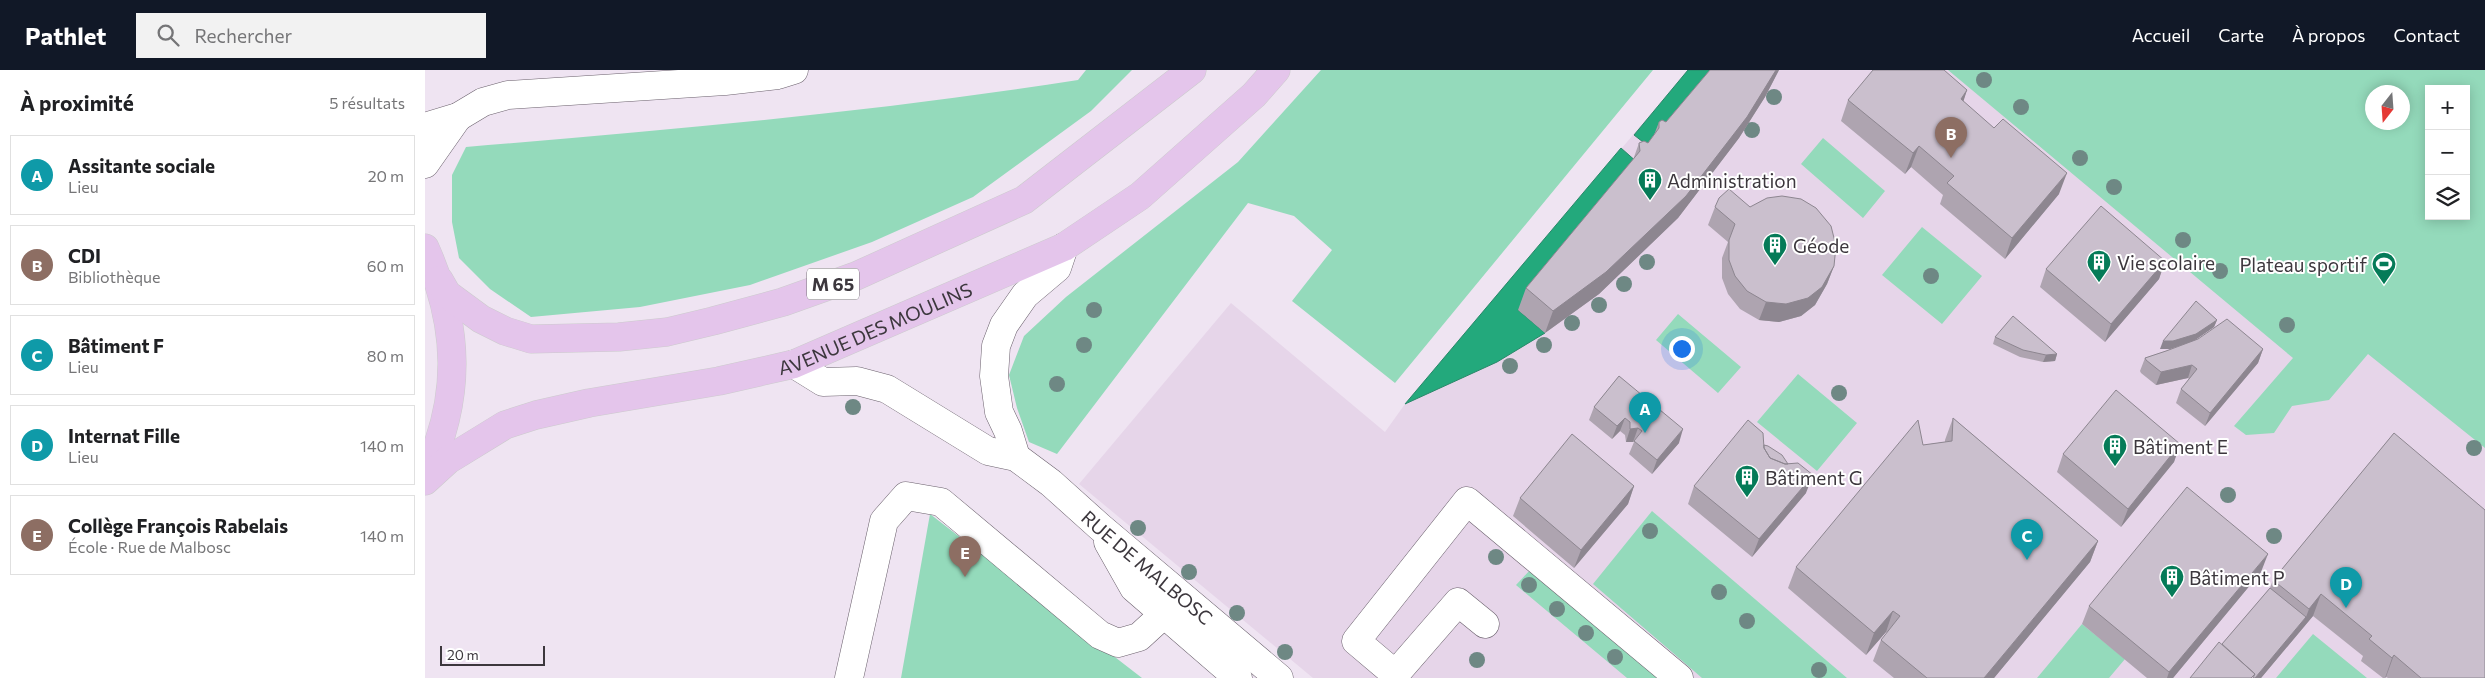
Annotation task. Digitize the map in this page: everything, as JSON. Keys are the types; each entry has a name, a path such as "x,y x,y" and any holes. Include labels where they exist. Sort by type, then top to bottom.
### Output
{"main road":[{"name":"M 65","path":"439,280 447,294 481,319 505,331 531,339 619,337 667,332 783,302 856,276 1024,200 1192,70"},
{"name":"AVENUE DES MOULINS","path":"425,481 448,460 505,425 536,415 589,403 719,381 794,364 1064,247 1140,196 1254,95 1276,70"},
{"path":"425,248 439,280 449,314 453,349 452,384 446,419 436,453 425,476"}],"street":[{"path":"425,126 458,117 483,102 508,95 725,81 778,75 794,70"},
{"path":"425,164 458,117"},
{"path":"1016,456 1008,431 999,412 994,376 996,346 1004,325 1025,295 1057,268 1064,247"},
{"name":"RUE DE MALBOSC","path":"794,364 823,382 857,381 887,389 988,451 1016,456 1051,483 1100,527 1279,678"},
{"path":"849,678 883,521 906,496 941,502 1100,635 1118,644 1139,637 1163,615"},
{"path":"1485,624 1458,602 1393,676 1356,641 1467,501 1679,678"},
{"path":"1100,527 1134,588 1238,678"}],"shaded area":[{"path":"1086,70 1132,70 1091,111 973,197 872,242 750,285 640,307 531,317 490,289 459,258 452,222 452,175 466,147 696,127 925,102 1078,80"},
{"path":"1321,70 1653,70 1395,383 1292,301 1332,250 1294,216 1248,203 1057,454 1029,442 1017,408 1009,375 1024,336 1066,297 1238,162"},
{"path":"1688,70 2485,70 2485,678 1313,678 1079,484 1231,303 1385,432 1405,404"},
{"path":"1688,70 1720,70 1652,149 1634,135"},
{"name":"Plateau sportif","path":"1948,70 2485,70 2485,448 2368,354 2329,400 2292,406 2274,433 2246,435 2234,426 2293,358"},
{"path":"1823,138 1885,191 1863,218 1801,164"},
{"path":"1621,148 1638,163 1518,310 1545,333 1497,362 1405,404"},
{"path":"1922,227 1982,276 1942,324 1882,275"},
{"path":"1678,314 1741,367 1718,393 1656,340"},
{"path":"1798,374 1857,423 1817,471 1757,422"},
{"path":"1652,511 1847,678 1702,678 1593,584"},
{"path":"930,514 1142,678 901,678"},
{"path":"1530,570 1657,678 1627,678 1516,585"},
{"path":"2082,624 2125,659 2109,678 2037,678"},
{"path":"2313,634 2367,678 2276,678"}],"building":[{"name":"Administration","path":"1710,70 1776,70 1747,117 1686,196 1606,272 1553,311 1526,288 1640,151 1639,143 1644,141 1648,143 1659,128 1659,122 1662,120 1666,122"},
{"path":"1873,70 1944,70 1967,90 1961,99 1994,128 2003,119 2067,173 2012,238 1947,183 1954,176 1919,146 1913,153 1848,100"},
{"name":"Géode","path":"1729,189 1750,207 1767,198 1782,196 1801,199 1816,208 1831,226 1836,246 1834,266 1822,287 1808,298 1786,304 1766,302 1747,291 1735,276 1729,260 1729,240 1735,224 1715,207 1719,198"},
{"name":"Vie scolaire","path":"2101,206 2165,261 2111,324 2046,269"},
{"path":"2196,301 2217,320 2196,334 2173,341 2163,341"},
{"path":"2013,316 2057,354 2046,355 2023,350 1995,337"},
{"name":"Bâtiment E","path":"2227,319 2263,349 2210,413 2181,389 2197,369 2192,365 2161,372 2145,358 2198,339"},
{"path":"1619,376 1683,429 1657,460 1634,441 1642,431 1638,428 1630,429 1630,422 1625,418 1617,426 1594,407"},
{"name":"Bâtiment E","path":"2116,390 2180,444 2128,509 2063,454"},
{"path":"1953,418 2098,541 1984,678 1927,678 1881,640 1900,616 1893,611 1874,633 1796,567 1918,420 1923,445 1952,441"},
{"name":"Bâtiment G","path":"1748,420 1763,433 1764,448 1770,458 1785,464 1798,463 1813,475 1759,539 1694,486"},
{"path":"2394,433 2485,510 2485,678 2421,678 2394,655 2392,658 2369,639 2372,636 2321,594 2309,609 2273,580"},
{"path":"1572,434 1634,486 1581,550 1520,498"},
{"path":"1764,445 1782,455 1788,464 1770,458"},
{"name":"Bâtiment P","path":"2187,487 2268,554 2169,672 2089,606"},
{"path":"2270,588 2306,617 2255,678 2253,678 2255,674 2222,644"},
{"path":"2219,642 2255,674 2251,678 2190,678"}],"place":[{"name":"CDI","path":"1951,158"},
{"name":"Administration","path":"1650,201"},
{"name":"Géode","path":"1775,266"},
{"name":"Vie scolaire","path":"2099,283"},
{"name":"Plateau sportif","path":"2384,285"},
{"name":"Assitante sociale","path":"1645,433"},
{"name":"Bâtiment E","path":"2115,467"},
{"name":"Bâtiment G","path":"1747,498"},
{"name":"Bâtiment F","path":"2027,560"},
{"name":"Collège François Rabelais","path":"965,577"},
{"name":"Bâtiment P","path":"2172,598"},
{"name":"Internat Fille","path":"2346,608"}]}
